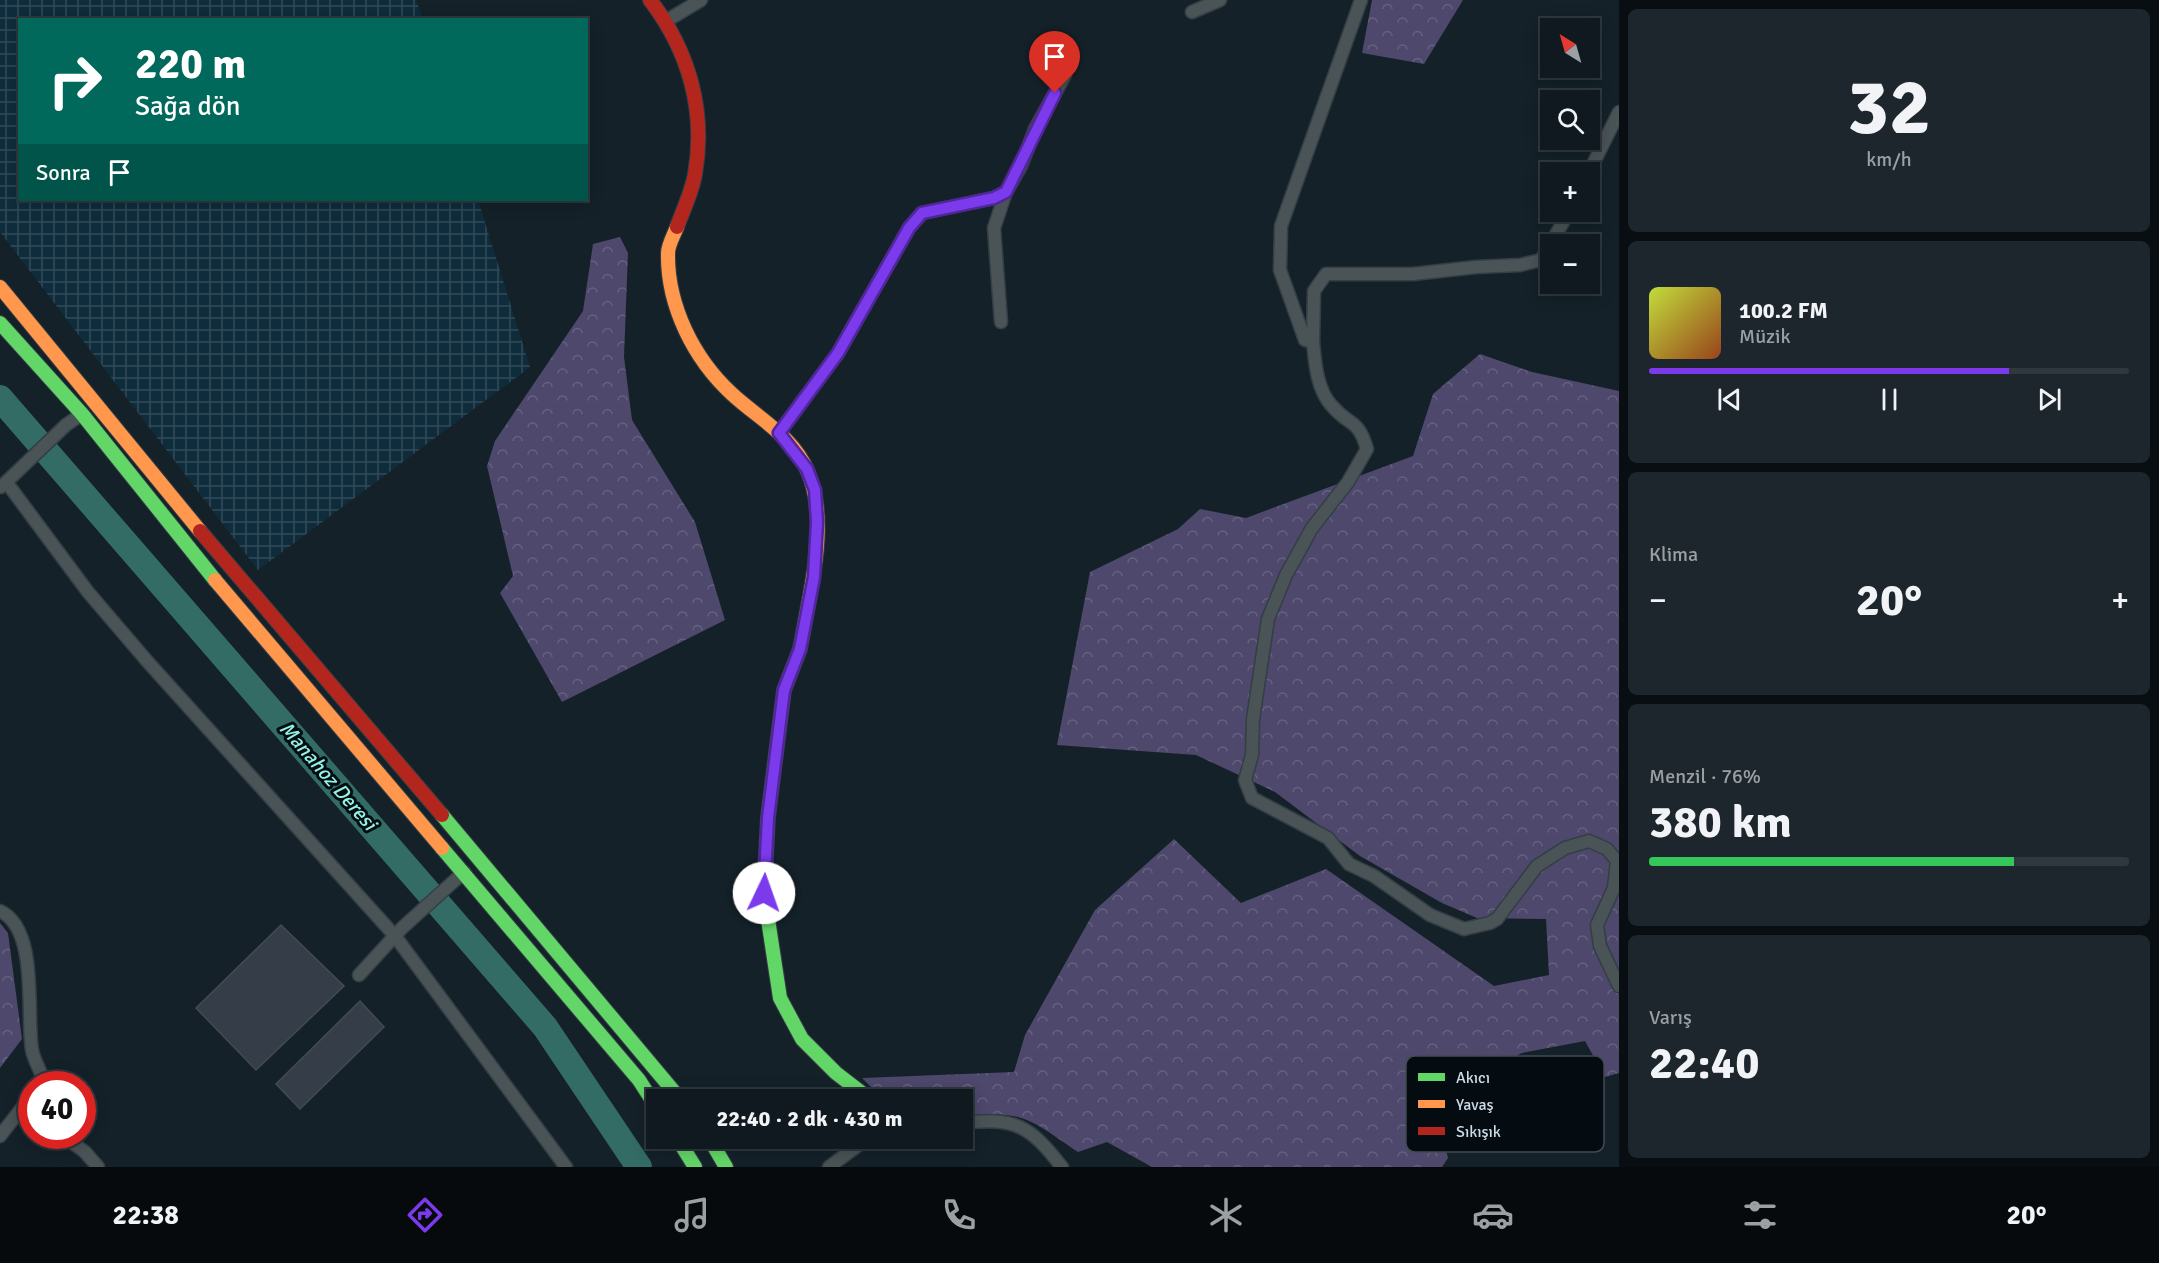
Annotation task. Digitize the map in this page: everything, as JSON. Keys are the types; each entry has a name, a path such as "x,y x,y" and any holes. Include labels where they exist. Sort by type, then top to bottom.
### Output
{"main road":[{"path":"650,0 666,21 694,84 700,123 695,176 668,251 672,294 682,324 708,368 732,394 779,433 807,469 815,490 817,522 814,577 800,649 784,690 768,818 764,893 780,998 802,1039 836,1073 857,1089"},
{"path":"0,287 54,357 599,999 672,1089"},
{"path":"0,323 82,414 188,548 460,875 639,1080 646,1091"},
{"path":"684,1149 695,1167"},
{"path":"715,1149 726,1167"}],"street":[{"path":"666,21 701,0"},
{"path":"1192,12 1220,0"},
{"path":"1313,342 1305,340 1280,270 1281,226 1361,0"},
{"path":"1001,322 994,228 1006,192 1021,166 1035,129 1065,75"},
{"path":"1594,162 1619,112"},
{"path":"779,433 838,353 909,228 922,213 994,198 1006,192"},
{"path":"1563,222 1541,260 1520,265 1413,274 1326,274 1314,291 1313,342 1316,371 1330,405 1361,430 1366,449 1348,482 1312,528 1286,575 1268,619 1253,719 1251,755 1245,780 1252,798 1328,838 1349,864 1374,876 1430,915 1464,928 1490,924 1497,919 1537,866 1565,848 1589,840 1607,849 1617,861 1614,888 1597,925 1600,946 1619,986"},
{"path":"82,414 66,425 3,486 147,661 398,932 566,1167"},
{"path":"359,975 398,932 460,875"},
{"path":"0,910 11,916 17,923 27,968 32,1052 39,1071"},
{"path":"0,1133 18,1112"},
{"path":"973,1122 981,1121 1022,1126 1044,1144 1062,1167"},
{"path":"81,1149 98,1167"},
{"path":"829,1167 853,1149"}],"shaded area":[{"path":"0,0 416,0 423,18 18,18 18,201 478,201 530,367 258,570 0,232"}],"green space":[{"path":"1372,0 1463,0 1424,64 1362,53"},
{"path":"620,237 628,253 624,357 632,420 695,522 725,620 562,702 500,593 513,576 487,466 495,441 583,311 593,244"},
{"path":"1480,354 1532,372 1619,391 1619,1073 1605,1077 1604,1056 1593,1056 1585,1041 1516,1056 1406,1056 1406,1152 1447,1152 1448,1158 1442,1167 1152,1167 1107,1142 1078,1152 1048,1131 1025,1119 1000,1114 973,1116 973,1089 873,1089 862,1078 1014,1072 1025,1035 1095,910 1174,839 1241,903 1326,869 1494,986 1549,975 1546,919 1477,918 1442,903 1360,856 1275,792 1196,755 1057,745 1090,572 1178,529 1200,509 1246,518 1413,456 1433,394"},
{"path":"0,923 8,933 22,1039 0,1068"}],"building":[{"path":"281,925 344,986 256,1070 196,1008"},
{"path":"360,1001 384,1027 300,1109 276,1084"}],"waterway":[{"name":"Manahoz Deresi","path":"0,398 545,1027 639,1167"}],"traffic: fast":[{"path":"0,323 82,414 215,580"},
{"path":"808,606 800,649 784,690 768,817 764,893 780,998 802,1039 836,1073 857,1089"},
{"path":"442,815 672,1089"},
{"path":"442,848 646,1091"},
{"path":"684,1149 695,1167"},
{"path":"715,1149 726,1167"}],"traffic: slow":[{"path":"677,227 668,250 669,273 672,292 685,330 718,380 794,448 808,472 818,521 816,556 808,606"},
{"path":"0,287 200,531"},
{"path":"215,580 442,848"}],"traffic: jam":[{"path":"650,0 675,40 691,82 696,105 698,151 695,174 677,227"},
{"path":"200,531 442,815"}],"route":[{"path":"764,893 768,818 780,739 784,690 800,649 814,577 817,522 815,490 807,469 787,439 779,433 838,353 909,228 922,213 994,198 1006,192 1021,166 1035,129 1055,93"}]}
